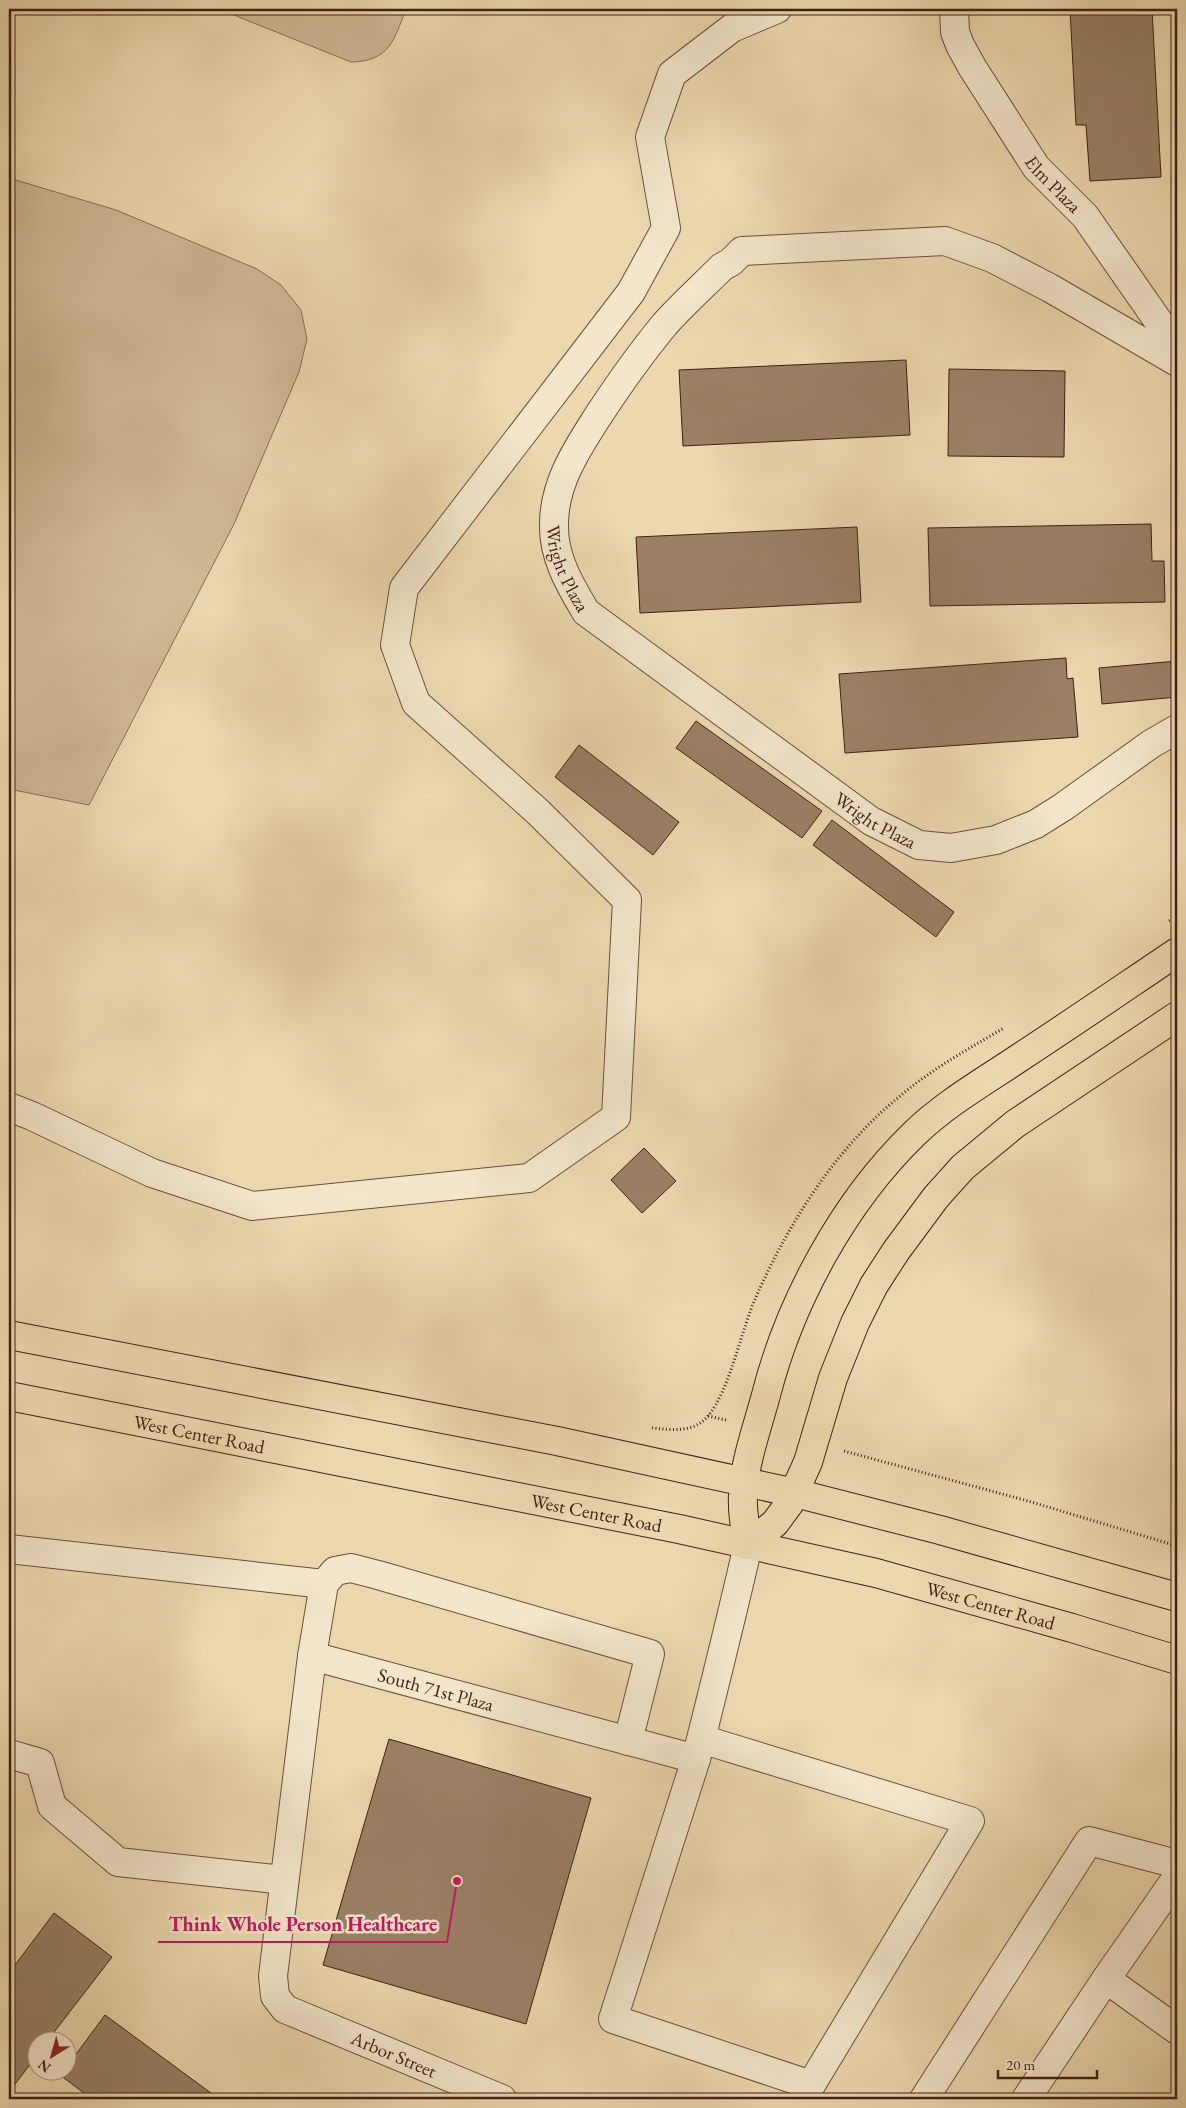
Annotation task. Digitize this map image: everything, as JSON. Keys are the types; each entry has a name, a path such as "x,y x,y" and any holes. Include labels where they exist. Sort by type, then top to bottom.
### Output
{"main road":[{"path":"1177,952 950,1104 900,1148 858,1202 815,1270 787,1329 768,1385 744,1482 743,1515 748,1544 775,1523 789,1504 814,1443 842,1350 867,1298 906,1237 947,1183 991,1142 1015,1124 1177,1016"},
{"path":"9,1335 538,1437 795,1493 940,1530 1177,1597"},
{"name":"West Center Road","path":"9,1396 651,1523 748,1544 876,1573 1072,1628 1177,1660"}],"street":[{"path":"9,1107 152,1173 252,1206 529,1178 616,1117 627,900 538,810 416,703 395,645 404,588 631,292 666,228 650,137 672,74 732,28 777,9"},
{"name":"Elm Plaza","path":"954,9 955,32 960,45 1036,167 1085,216 1177,348"},
{"name":"Wright Plaza","path":"1177,362 1050,288 1000,262 945,241 742,251 731,262 722,267 678,310 625,375 571,458 560,486 553,523 554,538 564,574 586,612 871,821 919,845 951,848 996,840 1036,824 1151,744 1177,729"},
{"path":"748,1544 726,1645 699,1749 614,2019 807,2092"},
{"path":"9,1549 324,1584"},
{"path":"9,1754 40,1763 52,1806 118,1862 284,1880 312,1656 324,1584 335,1571 350,1568 650,1654 628,1740"},
{"name":"South 71st Plaza","path":"312,1656 628,1740 699,1749 970,1821 807,2092"},
{"path":"924,2099 1089,1841 1177,1864"},
{"path":"1026,2099 1177,1877"},
{"name":"Arbor Street","path":"284,1880 273,1976 275,1996 286,2009 489,2097"},
{"path":"1106,1979 1177,2030"}],"path":[{"path":"708,1416 757,1428"},
{"path":"814,1443 1019,1499 1177,1546"}],"shaded area":[{"path":"219,9 406,9 389,47 374,58 351,62"},
{"path":"9,178 116,210 257,269 281,285 301,310 307,339 299,372 234,524 89,805 9,789"}],"building":[{"path":"1070,9 1152,9 1161,177 1090,181 1086,125 1076,125"},
{"path":"906,360 910,435 683,446 679,370"},
{"path":"949,369 1065,371 1064,457 948,456"},
{"path":"1151,524 1152,561 1164,561 1165,602 930,606 928,528"},
{"path":"857,527 861,602 640,613 636,537"},
{"path":"1066,658 1067,679 1073,678 1078,737 845,753 839,674"},
{"path":"1177,661 1177,697 1102,704 1099,668"},
{"path":"696,721 822,811 802,838 676,748"},
{"path":"579,745 679,822 653,855 555,777"},
{"path":"832,820 954,912 936,937 813,845"},
{"path":"644,1148 676,1181 642,1213 611,1180"},
{"path":"389,1739 591,1798 526,2024 323,1965"},
{"path":"54,1913 112,1957 56,2030 28,2030 28,2067 9,2092 9,1973"},
{"path":"105,2015 219,2099 92,2099 67,2080 78,2080 78,2051"}],"place":[{"name":"Think Whole Person Healthcare","path":"457,1881"}]}
